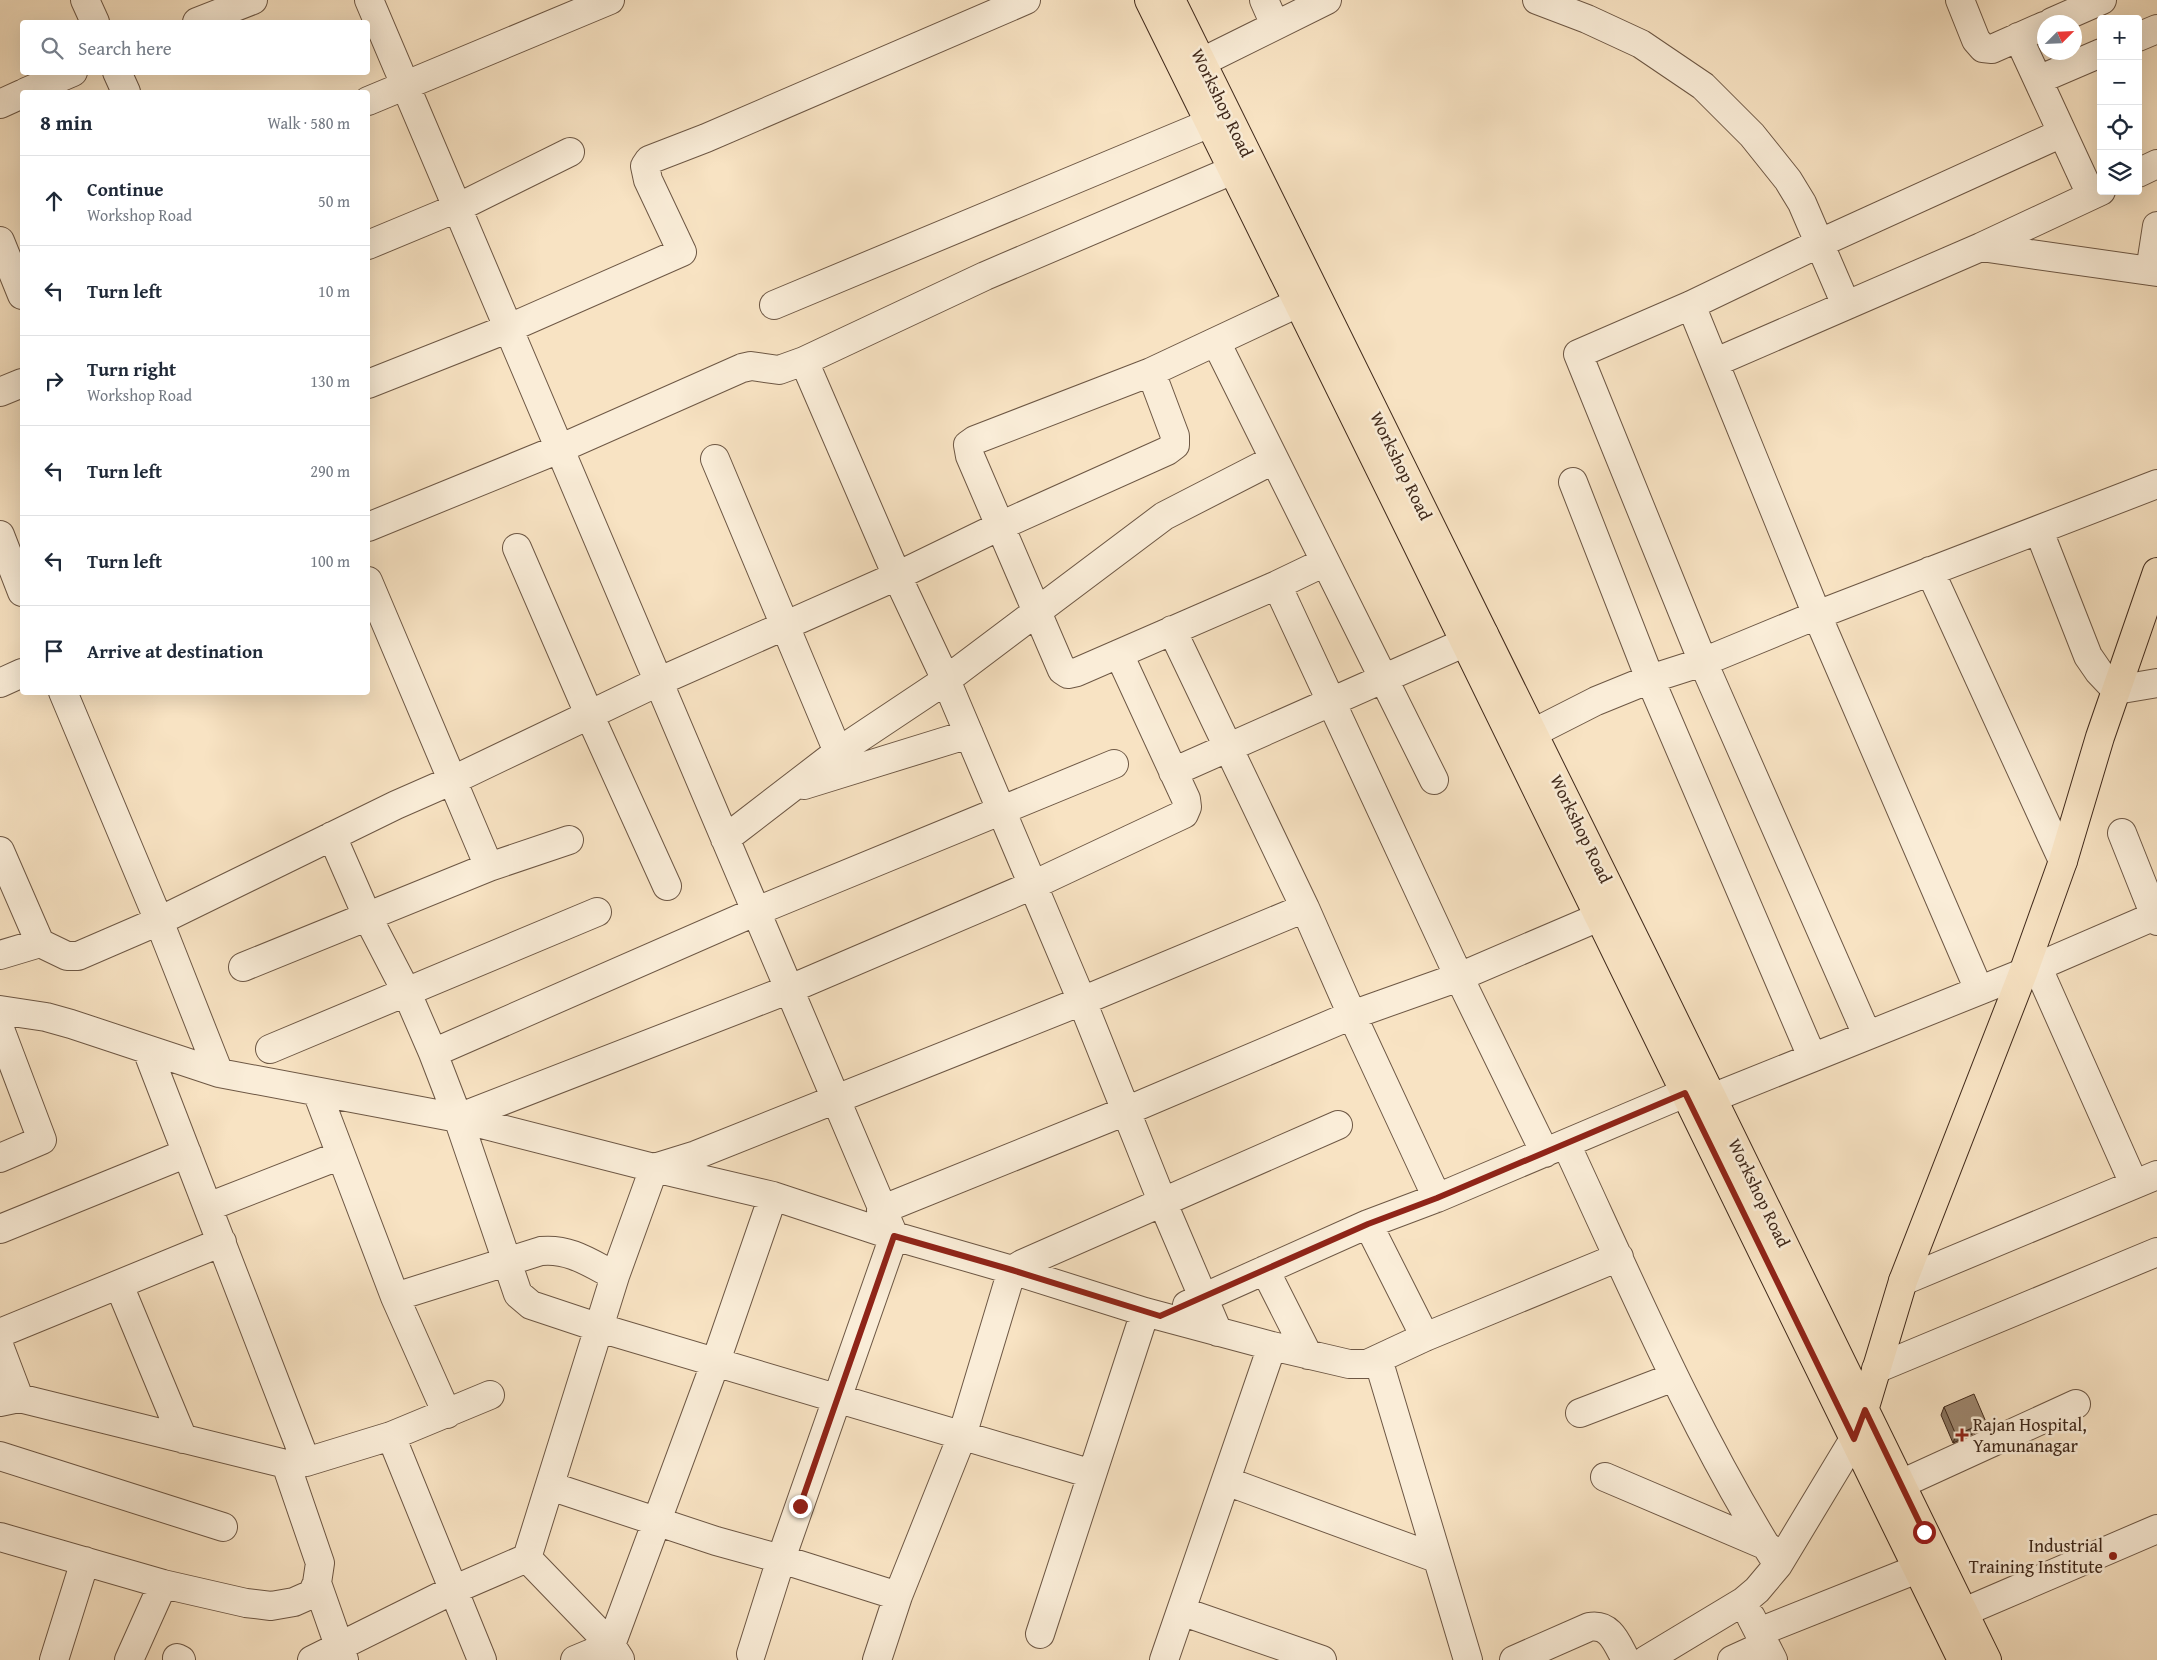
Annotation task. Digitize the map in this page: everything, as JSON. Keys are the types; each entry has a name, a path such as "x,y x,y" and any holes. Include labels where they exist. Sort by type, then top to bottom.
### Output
{"main road":[{"name":"Workshop Road","path":"1149,0 1298,303 1475,638 1533,733 1987,1660"},
{"name":"Workshop Road","path":"1172,0 1475,638 1599,917 1962,1660"},
{"path":"1854,1439 1865,1410 1903,1280 2030,970 2100,737 2157,572"}],"street":[{"path":"85,0 94,20"},
{"path":"202,20 253,0"},
{"path":"369,0 507,328 790,988 881,1210 894,1236 781,1559 750,1658"},
{"path":"370,100 610,0"},
{"path":"370,383 507,328 682,252 648,180 645,166 649,160 706,138 1026,0"},
{"path":"1264,0 1275,25"},
{"path":"1202,62 1327,0"},
{"path":"1537,0 1587,19 1641,44 1703,86 1773,158 1802,204 1846,305"},
{"path":"1960,0 1976,40 1983,48 1992,49 2037,29"},
{"path":"2068,15 2102,0"},
{"path":"2142,35 2157,28"},
{"path":"1716,362 1981,247 2096,193 2062,133 2018,37"},
{"path":"2038,80 2097,55"},
{"path":"31,90 66,75"},
{"path":"118,75 125,90"},
{"path":"0,104 20,95"},
{"path":"774,305 1210,123"},
{"path":"1867,1035 1703,662 1578,354 1691,305 1818,244 2062,133"},
{"path":"370,244 457,208 570,152"},
{"path":"2142,171 2157,164"},
{"path":"370,526 559,449 742,368 751,366 779,370 804,361 985,276 1233,170"},
{"path":"1981,247 2153,272 2157,226"},
{"path":"9,243 20,287"},
{"path":"1298,303 1151,372 975,440 968,445 970,456 1062,670 1068,674 1119,654 1325,562"},
{"path":"1691,305 1716,362 1817,615 1979,990"},
{"path":"1216,342 1255,419 1273,460 1385,678 1434,780"},
{"path":"804,361 897,576 946,680 1082,1001 1162,1201 1218,1332"},
{"path":"0,851 40,942 67,956 78,956 159,921 396,805 453,780 589,714 897,576 1000,526 1167,451 1175,445 1173,428 1151,372"},
{"path":"0,392 20,385"},
{"path":"715,459 838,752"},
{"path":"725,839 838,752 946,680 1164,516 1273,460"},
{"path":"1573,482 1650,679 1812,1057"},
{"path":"1533,733 1596,701 1650,679 1703,662 1817,615 2157,484"},
{"path":"2039,531 2088,656 2099,672 2116,690 2157,683"},
{"path":"6,534 20,585"},
{"path":"518,548 589,714 667,886"},
{"path":"1930,571 2062,861"},
{"path":"1277,585 1459,977 1619,1257 1674,1377 1773,1555"},
{"path":"370,586 489,867"},
{"path":"1172,630 1304,908 1437,1198"},
{"path":"1173,772 1475,638"},
{"path":"458,1118 790,988 1033,885 1184,814 1187,807 1186,799 1119,654"},
{"path":"0,683 20,674"},
{"path":"63,695 159,921 220,1073"},
{"path":"792,789 969,734"},
{"path":"433,1053 757,911 1002,812 1114,764"},
{"path":"1712,1098 2030,970 2156,917 2122,833"},
{"path":"332,836 367,916 407,993 433,1053 458,1118 518,1294 524,1301 600,1328 1092,1474"},
{"path":"243,967 489,867 569,840"},
{"path":"654,1168 696,1155 1082,1001 1304,908"},
{"path":"270,1049 597,912"},
{"path":"881,1210 1126,1111 1352,1015 1459,977 1599,917"},
{"path":"0,955 40,942"},
{"path":"1903,1280 2146,1179 2030,970"},
{"path":"0,1010 46,1017 71,1024 220,1073 458,1118 773,1196 894,1236 1153,1314 1272,1346 1349,1364 1367,1364 1425,1337 1619,1257"},
{"path":"0,1029 42,1140 0,1158"},
{"path":"0,1537 163,1584 270,1606 294,1602 312,1594 317,1583 320,1563 296,1463 222,1242 147,1050"},
{"path":"317,1092 395,1297 447,1414"},
{"path":"1153,1314 1203,1298 1368,1224 1556,1149 1685,1093"},
{"path":"877,1660 898,1596 962,1436 1012,1270 1162,1201 1338,1125"},
{"path":"0,1229 187,1153"},
{"path":"208,1207 341,1155"},
{"path":"312,1660 341,1653 453,1590 527,1558 616,1276 654,1168"},
{"path":"616,1652 658,1522 773,1196"},
{"path":"1368,1224 1425,1337"},
{"path":"0,1333 222,1242"},
{"path":"395,1297 541,1251 566,1251 616,1276"},
{"path":"1876,1369 2157,1252"},
{"path":"1265,1270 1308,1354"},
{"path":"119,1284 183,1439"},
{"path":"1040,1634 1092,1474 1153,1314"},
{"path":"1164,1660 1272,1346"},
{"path":"0,1348 10,1400 296,1463 391,1436 490,1395"},
{"path":"1378,1358 1436,1558 1468,1660"},
{"path":"1580,1413 1674,1377"},
{"path":"1901,1484 2076,1404"},
{"path":"391,1436 482,1660"},
{"path":"1646,1660 1744,1601 1757,1590 1773,1555 1854,1439"},
{"path":"0,1456 223,1527"},
{"path":"1605,1477 1773,1555"},
{"path":"1226,1481 1436,1558"},
{"path":"550,1486 716,1541 781,1559 898,1596"},
{"path":"1964,1612 2157,1529"},
{"path":"527,1558 616,1652"},
{"path":"54,1660 84,1561"},
{"path":"1732,1660 1766,1646 1917,1569"},
{"path":"317,1583 341,1653"},
{"path":"129,1660 163,1584"},
{"path":"1744,1601 1766,1646"},
{"path":"1181,1611 1322,1660"},
{"path":"1514,1660 1589,1627 1598,1625 1610,1632 1626,1660"},
{"path":"575,1660 616,1652"}],"building":[{"path":"1974,1394 1986,1422 1956,1435 1944,1407"}],"place":[{"name":"Rajan Hospital, Yamunanagar","path":"1962,1435"},
{"name":"Industrial Training Institute","path":"2113,1556"}],"route":[{"path":"800,1506 894,1236 1160,1316 1368,1224 1437,1198 1685,1093 1854,1439 1865,1410 1924,1532"}]}
